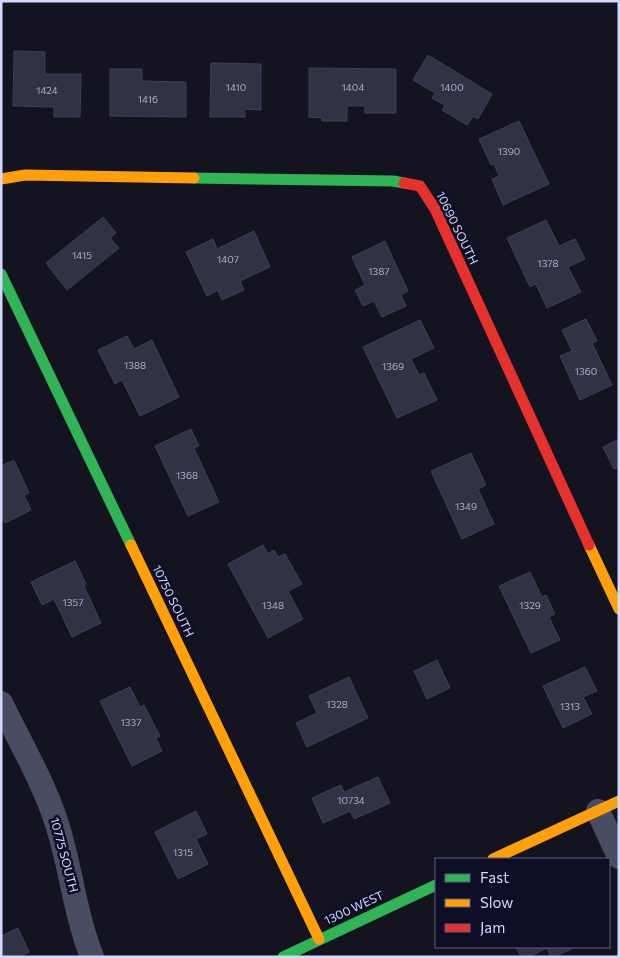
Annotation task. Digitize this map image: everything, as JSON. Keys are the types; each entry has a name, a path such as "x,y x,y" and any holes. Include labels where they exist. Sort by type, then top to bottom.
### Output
{"street":[{"name":"10690 SOUTH","path":"1,179 25,175 393,181 420,186 435,209 619,609"},
{"name":"10750 SOUTH","path":"1,274 319,939"},
{"name":"10775 SOUTH","path":"1,703 56,822 79,918 92,957"},
{"path":"495,858 619,801"},
{"path":"598,811 619,856"},
{"name":"1300 WEST","path":"283,957 435,885"}],"building":[{"path":"14,51 45,52 45,74 81,74 80,117 54,117 54,107 13,106"},
{"path":"428,55 492,94 478,119 473,116 467,125 442,110 445,105 432,98 435,93 413,80"},
{"path":"211,63 261,64 261,110 245,109 245,117 210,117"},
{"path":"309,68 396,69 396,113 365,113 365,106 347,106 347,121 322,121 322,118 309,117"},
{"path":"110,69 142,69 142,81 186,82 186,117 110,116"},
{"path":"519,121 549,184 503,205 492,179 499,176 494,164 491,165 479,139"},
{"path":"103,217 116,233 110,238 119,248 67,290 46,263"},
{"path":"546,220 559,246 575,239 585,259 568,267 581,292 547,308 536,284 530,287 507,238"},
{"path":"254,231 270,267 240,281 244,290 222,300 218,290 207,296 186,252 213,239 217,249"},
{"path":"385,241 408,291 401,295 406,306 382,317 374,301 363,306 355,290 365,285 352,257"},
{"path":"586,319 597,341 592,343 612,385 580,400 560,356 572,351 562,330"},
{"path":"420,320 434,348 411,359 419,375 424,373 437,400 397,418 363,347"},
{"path":"127,336 134,349 152,340 179,397 140,416 122,380 115,384 98,350"},
{"path":"191,429 199,446 194,448 219,502 188,516 155,446"},
{"path":"619,439 619,467 614,469 603,447"},
{"path":"471,453 486,485 478,489 494,524 462,539 431,471"},
{"path":"14,460 29,493 24,495 31,510 5,523 1,516 1,466"},
{"path":"263,545 268,554 274,550 278,557 285,554 302,584 288,591 303,619 268,638 228,564"},
{"path":"75,561 101,623 72,637 54,599 42,605 31,582"},
{"path":"530,572 542,597 546,595 555,614 549,617 560,640 531,653 499,586"},
{"path":"437,660 450,688 427,699 414,671"},
{"path":"585,667 597,691 583,697 592,714 563,728 543,686"},
{"path":"349,677 368,718 307,747 296,723 317,713 309,696"},
{"path":"130,687 140,707 144,705 160,736 156,738 162,751 132,766 100,701"},
{"path":"378,777 390,803 354,819 350,811 323,823 312,798 341,785 344,792"},
{"path":"196,811 207,834 196,839 208,864 178,879 155,832"},
{"path":"18,928 29,952 18,957 1,957 1,936"},
{"path":"516,948 547,948 528,957 521,957"},
{"path":"547,948 573,948 554,957 551,957"}],"traffic: fast":[{"path":"194,178 393,181 404,183"},
{"path":"1,274 131,545"},
{"path":"283,957 435,885"}],"traffic: slow":[{"path":"1,179 25,175 194,178"},
{"path":"131,545 319,939"},
{"path":"589,545 619,609"},
{"path":"495,858 619,801"}],"traffic: jam":[{"path":"404,183 420,186 435,209 589,545"}]}
